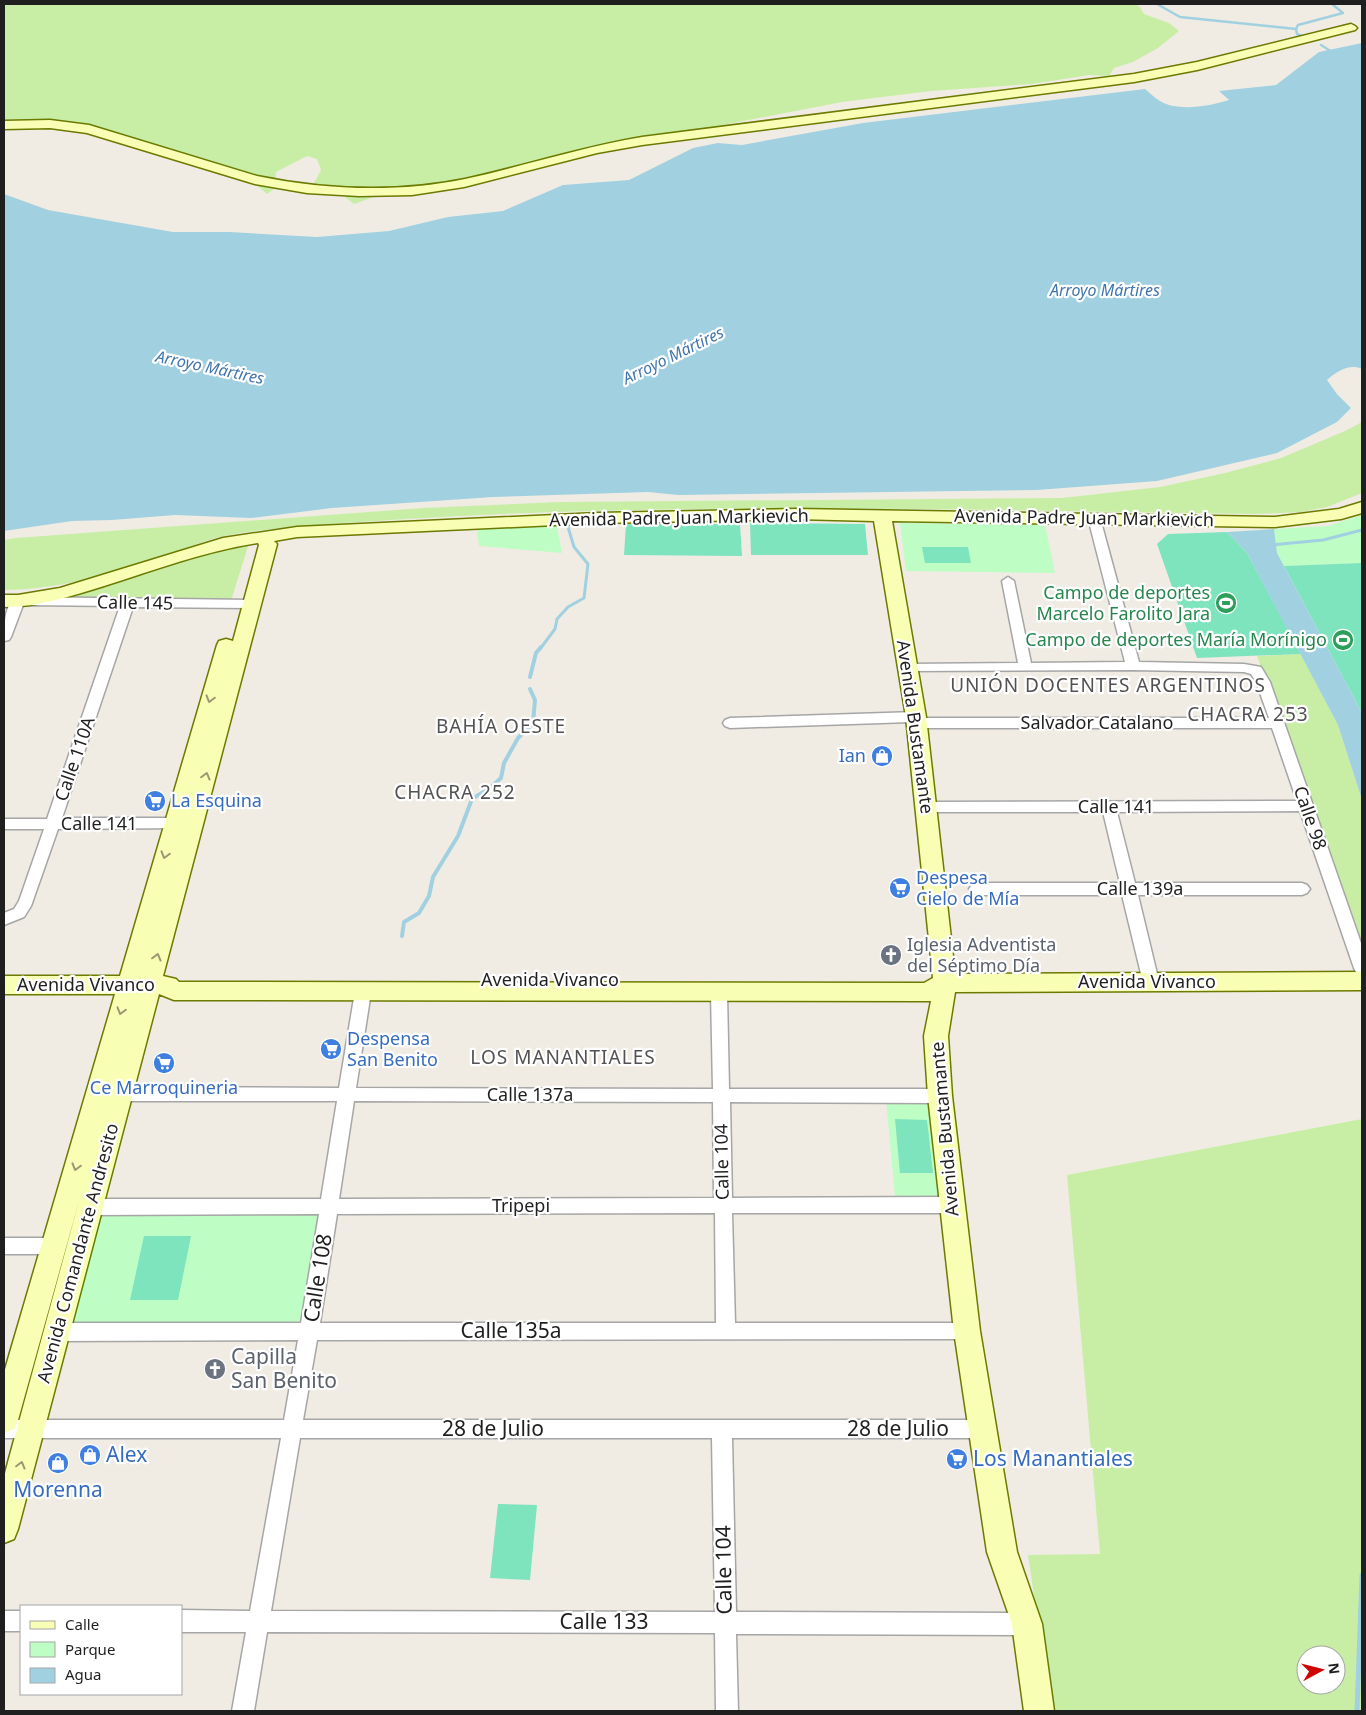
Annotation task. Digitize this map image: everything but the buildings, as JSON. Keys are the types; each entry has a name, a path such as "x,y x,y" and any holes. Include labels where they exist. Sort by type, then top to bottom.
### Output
{"main road":[{"path":"4,126 50,124 89,129 280,186 340,193 426,189 463,183 552,159 640,141 1134,78 1245,55 1348,28 1343,22 1348,20 1362,21"},
{"name":"Avenida Padre Juan Markievich","path":"11,601 63,593 223,543 297,532 598,518 882,514 1275,522 1341,514 1362,507"},
{"name":"Avenida Bustamante","path":"882,514 917,720 926,807 939,986 936,1036 940,1096 951,1206 967,1330 1002,1552 1027,1624 1039,1711"},
{"name":"Avenida Comandante Andresito","path":"4,1529 17,1429 56,1332 149,985 184,823 244,604 255,545 261,536"},
{"name":"Avenida Vivanco","path":"149,985 177,977 928,983 939,986 1150,982 1362,981"},
{"name":"Avenida Vivanco","path":"4,985 149,985 174,991 719,993 930,992 939,986"},
{"name":"Avenida Comandante Andresito","path":"4,1420 53,1246 149,985"}],"street":[{"path":"908,668 1133,666 1094,518"},
{"path":"1008,581 1025,666"},
{"path":"4,637 11,601"},
{"name":"Calle 145","path":"11,601 244,604"},
{"name":"Calle 110A","path":"4,919 19,914 26,902 128,603"},
{"name":"Calle 98","path":"1133,666 1244,668 1256,670 1261,677 1362,968"},
{"name":"Salvador Catalano","path":"730,723 917,720 1277,723"},
{"name":"Calle 141","path":"926,807 1306,806"},
{"path":"1109,807 1150,982"},
{"name":"Calle 141","path":"4,824 184,823"},
{"name":"Calle 139a","path":"977,889 1302,889"},
{"name":"Calle 108","path":"242,1711 309,1331 363,992"},
{"name":"Calle 104","path":"719,993 726,1331"},
{"name":"Calle 137a","path":"120,1094 940,1096"},
{"name":"Tripepi","path":"90,1206 951,1206"},
{"path":"4,1246 53,1246"},
{"name":"Calle 135a","path":"56,1332 967,1330"},
{"name":"28 de Julio","path":"17,1429 983,1429"},
{"name":"Calle 104","path":"722,1429 727,1711"},
{"path":"4,1620 20,1621"},
{"name":"Calle 133","path":"182,1621 1027,1624"}],"green space":[{"path":"4,4 1135,4 1140,7 1144,14 1169,23 1179,31 1158,48 1133,62 1114,68 1109,76 1089,75 1032,84 931,91 842,102 640,141 463,183 430,193 387,192 354,204 340,193 313,185 321,170 317,159 307,156 276,172 274,189 267,194 254,183 74,129 4,128"},
{"path":"1362,422 1362,493 1327,507 1301,512 1256,514 775,508 534,513 414,518 294,527 232,535 212,539 145,562 86,579 45,587 4,590 4,540 16,538 423,508 560,502 1062,498 1160,487 1225,473 1281,458"},
{"path":"1362,515 1362,563 1284,566 1277,553 1274,529 1328,526"},
{"path":"556,522 562,553 479,546 476,524"},
{"path":"750,523 865,524 868,555 751,555"},
{"path":"900,523 1045,525 1055,573 906,571"},
{"path":"626,524 740,524 742,556 624,555"},
{"name":"Campo de deportes Marcelo Farolito Jara","path":"1227,532 1247,553 1301,654 1197,658 1157,544 1168,534"},
{"path":"249,543 231,601 44,599 227,546"},
{"path":"922,547 968,547 971,563 925,563"},
{"name":"Campo de deportes María Morínigo","path":"1362,563 1362,713 1284,566"},
{"path":"1301,654 1338,725 1362,800 1362,943 1257,656"},
{"path":"886,1100 935,1100 946,1197 895,1197"},
{"path":"895,1119 927,1120 933,1173 900,1173"},
{"path":"1362,1119 1362,1711 1051,1711 1028,1555 1100,1554 1067,1175"},
{"path":"320,1210 300,1327 63,1330 96,1211"},
{"path":"144,1236 191,1236 178,1300 130,1300"},
{"path":"498,1504 537,1505 530,1580 490,1578"}],"water":[{"name":"Arroyo Mártires","path":"1362,43 1362,369 1357,367 1348,368 1339,371 1327,380 1337,394 1351,408 1337,422 1277,453 1157,481 1037,490 678,495 648,492 493,497 332,508 251,518 175,515 72,521 4,531 4,194 48,210 173,232 229,232 317,237 389,231 448,217 503,211 563,185 629,180 693,148 718,143 742,145 863,123 1145,89 1160,101 1175,106 1194,107 1213,104 1229,100 1219,91 1276,85 1319,52"},
{"path":"1274,529 1277,553 1362,713 1362,800 1338,725 1247,553 1227,532"}],"waterway":[{"path":"1157,4 1180,17 1296,29"},
{"path":"1296,29 1298,25 1343,13 1332,4"},
{"path":"1296,29 1297,34 1302,36"},
{"path":"1321,45 1332,52"},
{"path":"540,649 555,629 557,619 568,607 584,598 588,564 574,547 568,527"},
{"path":"1271,545 1323,540 1362,530"},
{"path":"530,677 536,653 541,647"},
{"path":"402,936 404,922 419,913 429,896 433,877 458,836 472,799 490,788 501,778 504,763 518,738 533,723 535,700 530,689"},
{"path":"1357,1711 1362,1575"}],"place":[{"name":"Campo de deportes Marcelo Farolito Jara","path":"1226,603"},
{"name":"Campo de deportes María Morínigo","path":"1343,640"},
{"name":"Ian","path":"882,756"},
{"name":"La Esquina","path":"155,801"},
{"name":"Despesa Cielo de Mía","path":"900,888"},
{"name":"Iglesia Adventista del Séptimo Día","path":"891,955"},
{"name":"Despensa San Benito","path":"331,1049"},
{"name":"Ce Marroquineria","path":"164,1063"},
{"name":"Capilla San Benito","path":"215,1369"},
{"name":"Alex","path":"90,1455"},
{"name":"Los Manantiales","path":"957,1459"},
{"name":"Morenna","path":"58,1463"}],"district":[{"name":"UNIÓN DOCENTES ARGENTINOS","path":"1108,685"},
{"name":"CHACRA 253","path":"1248,714"},
{"name":"BAHÍA OESTE","path":"501,726"},
{"name":"CHACRA 252","path":"455,792"},
{"name":"LOS MANANTIALES","path":"563,1057"}]}
